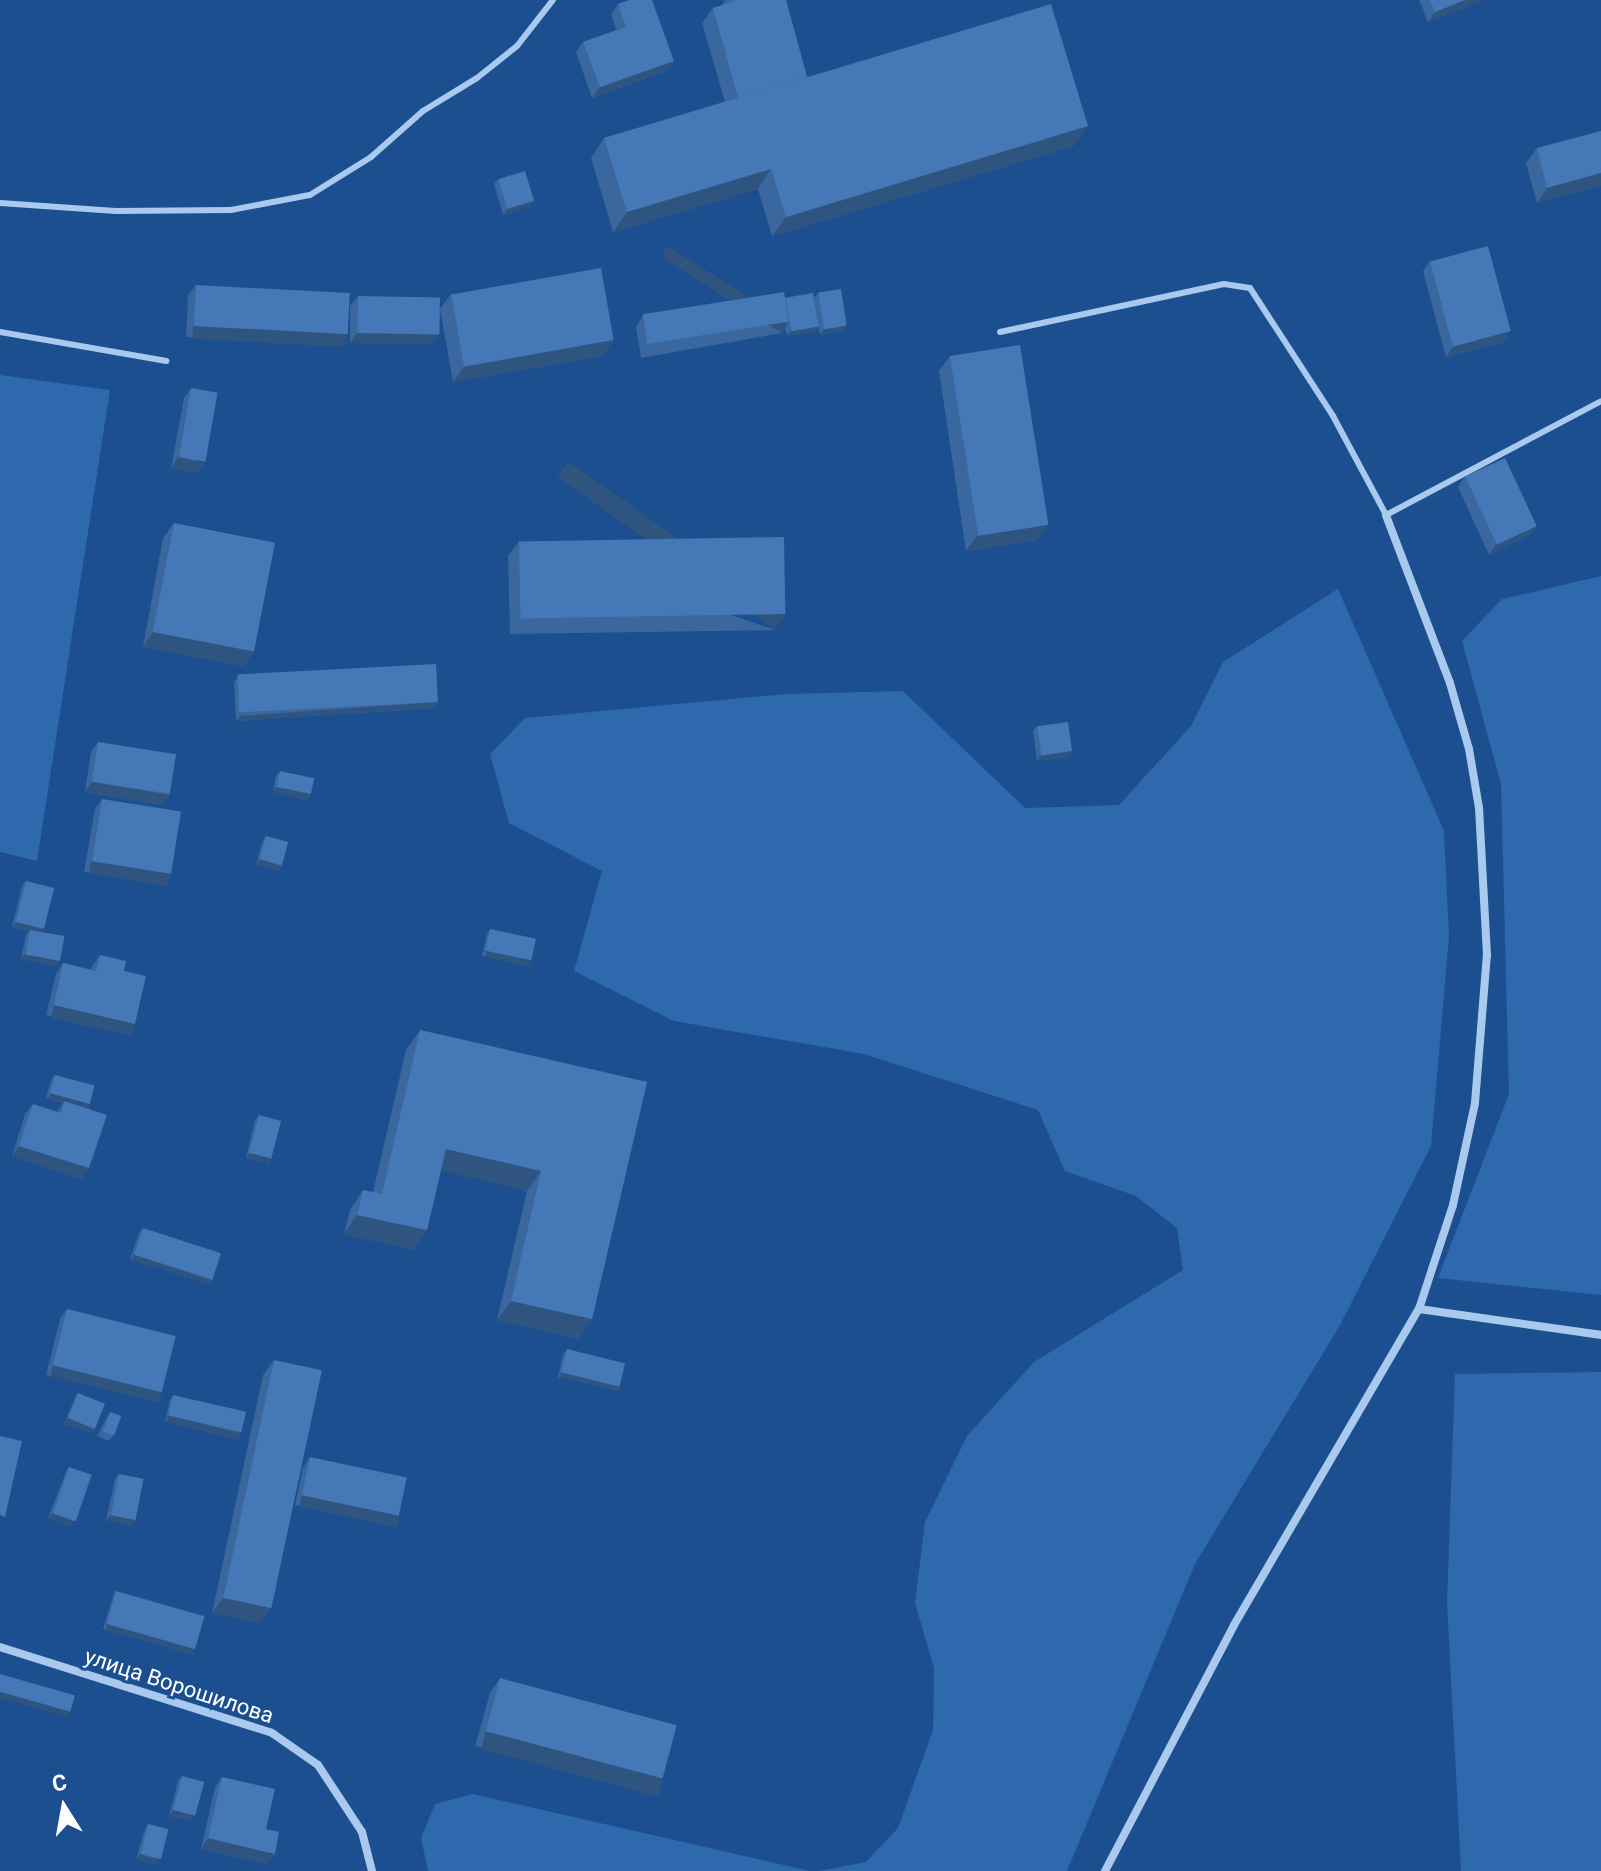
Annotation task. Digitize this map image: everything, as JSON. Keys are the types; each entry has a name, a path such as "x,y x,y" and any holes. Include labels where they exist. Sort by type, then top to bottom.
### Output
{"street":[{"path":"1105,1871 1234,1625 1419,1309 1453,1205 1475,1103 1487,955 1479,808 1469,749 1450,683 1386,515"},
{"path":"1419,1309 1601,1335"},
{"name":"улица Ворошилова","path":"0,1647 272,1733 318,1765 362,1832 372,1871"}],"lane":[{"path":"0,203 116,211 231,210 310,195 371,157 423,111 477,78 517,46 553,0"},
{"path":"1000,332 1224,284 1250,288 1333,416 1386,515 1601,401"},
{"path":"0,332 166,361"}],"shaded area":[{"path":"0,375 110,390 37,861 0,852"},
{"path":"1601,576 1601,1295 1438,1278 1509,1094 1501,784 1462,641 1502,599"},
{"path":"1338,589 1444,831 1449,936 1431,1146 1339,1327 1195,1564 1067,1871 819,1871 866,1862 898,1828 933,1730 934,1668 915,1603 925,1522 967,1436 1034,1362 1183,1270 1177,1228 1136,1196 1065,1171 1038,1110 864,1054 674,1021 574,971 602,871 509,823 490,754 525,718 787,694 903,691 1025,808 1119,805 1191,726 1223,662"},
{"path":"1601,1372 1601,1871 1461,1871 1447,1603 1455,1374"},
{"path":"473,1794 810,1871 428,1871 421,1838 435,1804"}],"building":[{"path":"629,0 652,0 674,61 600,87 583,42 626,27 618,4"},
{"path":"735,0 786,0 807,77 738,98 713,8"},
{"path":"1430,0 1465,0 1435,12"},
{"path":"1051,4 1088,126 786,217 771,169 627,212 604,138"},
{"path":"1601,131 1601,173 1547,188 1537,148"},
{"path":"525,171 534,201 507,209 498,179"},
{"path":"1488,246 1511,331 1453,347 1430,262"},
{"path":"601,268 614,340 464,366 451,294"},
{"path":"196,285 350,293 348,334 194,326"},
{"path":"841,289 847,326 824,329 818,293"},
{"path":"784,292 789,322 647,344 643,314"},
{"path":"813,293 819,326 791,331 785,298"},
{"path":"358,296 440,297 439,334 357,333"},
{"path":"1020,345 1048,525 978,536 950,356"},
{"path":"191,388 218,393 205,462 179,457"},
{"path":"1505,458 1537,526 1497,545 1465,477"},
{"path":"174,523 275,543 254,652 153,632"},
{"path":"784,537 785,614 520,619 519,542"},
{"path":"436,664 438,702 239,712 237,674"},
{"path":"1068,722 1072,751 1041,755 1037,726"},
{"path":"98,742 176,754 170,794 92,782"},
{"path":"280,771 314,778 311,794 277,787"},
{"path":"102,799 181,812 171,874 92,861"},
{"path":"266,836 288,842 282,865 260,859"},
{"path":"26,881 54,888 44,929 16,922"},
{"path":"490,929 536,939 531,960 485,951"},
{"path":"30,930 64,936 60,961 26,955"},
{"path":"100,955 126,961 124,971 146,976 135,1024 54,1005 63,963 96,971"},
{"path":"420,1030 647,1082 592,1319 511,1301 541,1171 446,1149 427,1230 357,1215 363,1190 382,1194"},
{"path":"55,1075 95,1086 90,1104 50,1093"},
{"path":"64,1101 107,1115 89,1168 19,1146 33,1104 61,1113"},
{"path":"259,1115 281,1121 271,1159 249,1153"},
{"path":"143,1228 221,1253 212,1280 134,1255"},
{"path":"67,1309 176,1336 162,1392 53,1365"},
{"path":"567,1349 625,1364 619,1387 561,1372"},
{"path":"274,1360 322,1370 271,1608 223,1598"},
{"path":"78,1393 105,1404 95,1429 68,1418"},
{"path":"173,1395 246,1412 241,1432 168,1415"},
{"path":"110,1412 121,1416 114,1436 103,1432"},
{"path":"0,1436 22,1441 5,1517 0,1515"},
{"path":"310,1457 407,1478 399,1516 302,1495"},
{"path":"69,1467 92,1475 76,1521 53,1513"},
{"path":"119,1474 144,1479 136,1520 111,1515"},
{"path":"116,1591 204,1616 195,1649 107,1624"},
{"path":"0,1674 75,1695 70,1712 0,1692"},
{"path":"500,1678 677,1725 663,1778 486,1731"},
{"path":"182,1776 204,1782 195,1816 173,1810"},
{"path":"222,1777 275,1789 266,1829 279,1832 275,1854 208,1838"},
{"path":"148,1824 168,1829 161,1859 141,1854"}]}
